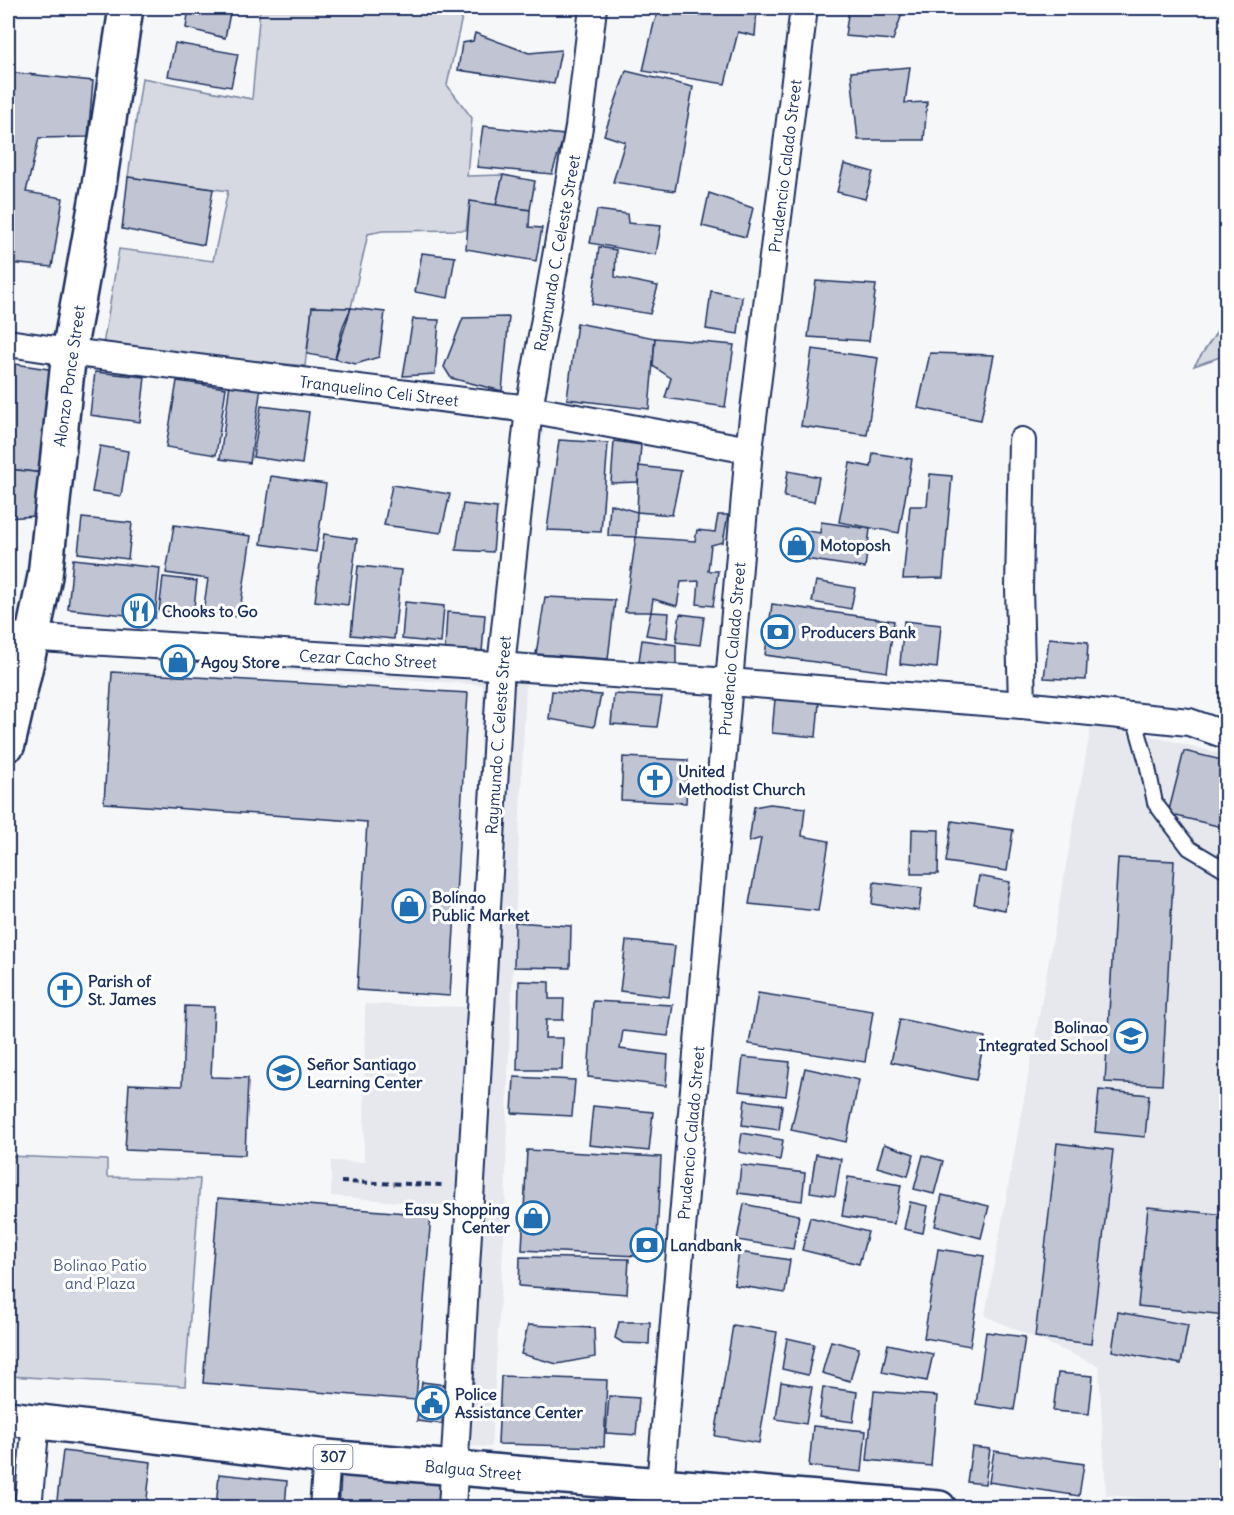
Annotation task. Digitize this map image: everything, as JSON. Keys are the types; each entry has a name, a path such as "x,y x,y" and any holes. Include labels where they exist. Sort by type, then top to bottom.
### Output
{"main road":[{"name":"Alonzo Ponce Street","path":"8,744 20,638 45,576 69,352 99,185 126,8"},
{"name":"Balgua Street","path":"22,1420 327,1457 455,1468 659,1496 939,1508"}],"street":[{"name":"Raymundo C. Celeste Street","path":"452,1508 501,666 529,409 579,127 593,8"},
{"name":"Prudencio Calado Street","path":"659,1496 749,450 804,8"},
{"name":"Tranquelino Celi Street","path":"8,343 529,409 749,450"},
{"path":"1022,441 1019,588 1022,705"},
{"name":"Cezar Cacho Street","path":"20,638 501,666 1022,705 1189,722 1227,735"},
{"path":"22,1420 28,1508"},
{"path":"323,1508 327,1457"}],"lane":[{"path":"1134,717 1155,803 1189,848 1227,870"}],"path":[{"path":"341,1182 470,1186"}],"shaded area":[{"path":"544,426 529,534 518,658 712,692 526,684 508,1075 505,1220 491,1447 467,1446 448,1442 457,1207 331,1196 331,1161 364,1162 365,1004 466,1007 468,1010 483,685 39,652 43,623 492,659 501,536 516,428"},
{"name":"Bolinao Integrated School","path":"1092,721 1226,755 1226,1506 1106,1495 1099,1366 985,1316"}],"green space":[{"path":"260,8 464,8 447,85 472,118 467,176 503,175 496,205 470,201 466,230 382,231 368,234 351,308 312,307 305,366 103,345 119,249 213,261 228,191 128,177 142,78 252,99"},
{"path":"1226,318 1226,355 1194,366"},
{"name":"Bolinao Patio and Plaza","path":"8,1156 107,1160 107,1177 200,1179 185,1386 8,1376"}],"building":[{"path":"189,8 231,8 225,38 186,28"},
{"path":"660,8 757,8 755,36 738,32 725,84 643,71 654,23"},
{"path":"849,8 904,8 893,40 845,36"},
{"path":"475,33 529,53 561,50 554,84 458,70 462,43 473,41"},
{"path":"175,43 238,54 231,87 168,76"},
{"path":"910,67 905,103 927,102 924,140 858,140 851,72"},
{"path":"626,71 693,87 675,191 613,182 625,142 604,135"},
{"path":"8,72 93,81 88,137 39,138 26,192 63,198 52,267 8,263"},
{"path":"483,126 564,135 552,174 477,167"},
{"path":"844,164 873,172 865,199 837,192"},
{"path":"503,175 535,181 530,210 496,205"},
{"path":"128,177 213,189 204,245 122,229"},
{"path":"709,193 753,208 746,237 702,226"},
{"path":"470,201 530,210 529,227 542,228 536,261 466,249"},
{"path":"597,210 627,214 628,223 661,226 656,255 590,243"},
{"path":"599,247 616,250 615,277 658,286 650,314 592,304"},
{"path":"422,253 455,257 448,298 415,292"},
{"path":"816,281 876,285 869,341 808,337"},
{"path":"711,291 742,297 738,334 706,329"},
{"path":"312,307 351,308 343,326 335,359 307,354"},
{"path":"351,308 385,312 379,357 356,364 335,359"},
{"path":"509,317 502,391 451,378 444,367 463,318"},
{"path":"413,319 439,320 435,374 403,376"},
{"path":"577,323 655,338 649,409 567,399"},
{"path":"655,338 734,345 725,407 665,398 671,378 653,366"},
{"path":"812,349 878,358 867,435 801,426"},
{"path":"930,353 994,355 981,420 918,408"},
{"path":"8,363 55,370 43,473 8,469"},
{"path":"95,372 145,377 140,422 90,415"},
{"path":"177,381 226,388 216,455 166,447"},
{"path":"230,383 261,387 250,463 220,459"},
{"path":"261,406 309,412 302,464 253,457"},
{"path":"559,440 608,443 601,532 547,530"},
{"path":"614,441 641,445 638,482 611,483"},
{"path":"100,446 128,451 121,496 92,492"},
{"path":"873,453 912,459 899,533 839,522 850,463 871,467"},
{"path":"639,466 681,471 672,515 637,512"},
{"path":"8,469 43,473 35,516 8,518"},
{"path":"788,471 819,477 814,502 784,497"},
{"path":"930,474 952,476 943,578 903,579 910,506 927,506"},
{"path":"271,476 326,484 316,552 261,544"},
{"path":"392,485 450,494 441,533 384,525"},
{"path":"463,504 497,508 493,552 456,550"},
{"path":"610,504 637,512 636,537 608,536"},
{"path":"718,515 728,515 723,542 711,545 708,571 718,571 713,606 697,604 699,581 681,582 677,606 653,599 651,612 625,612 636,537 695,541 697,530 715,532"},
{"path":"82,518 132,523 128,559 78,553"},
{"path":"821,522 870,529 865,568 792,557 796,529 820,533"},
{"path":"174,525 251,536 239,617 203,612 208,579 166,573"},
{"path":"324,534 357,539 348,605 315,601"},
{"path":"73,559 160,568 155,618 68,609"},
{"path":"358,566 401,570 394,639 351,635"},
{"path":"163,577 197,581 193,616 159,611"},
{"path":"816,581 855,588 851,609 812,602"},
{"path":"545,597 615,600 608,659 536,654"},
{"path":"405,602 444,606 441,643 402,639"},
{"path":"772,604 894,621 887,672 765,655"},
{"path":"447,612 485,615 482,652 445,649"},
{"path":"651,612 669,613 667,638 646,635"},
{"path":"680,614 704,617 700,645 676,642"},
{"path":"904,621 941,625 937,668 900,664"},
{"path":"1049,638 1088,642 1086,680 1044,678"},
{"path":"642,640 676,645 676,670 638,668"},
{"name":"Bolinao Public Market","path":"112,672 468,693 450,996 357,990 367,822 104,803"},
{"path":"776,688 820,692 816,737 772,733"},
{"path":"552,691 601,695 594,727 549,719"},
{"path":"614,694 662,697 657,727 611,724"},
{"path":"1184,751 1226,761 1226,828 1168,814"},
{"name":"United Methodist Church","path":"623,757 688,760 686,803 621,800"},
{"path":"770,804 805,808 802,836 829,841 818,911 749,904 761,838 749,842 754,807"},
{"path":"952,821 1013,830 1007,871 946,862"},
{"path":"912,829 939,830 938,874 911,874"},
{"path":"1118,858 1174,861 1162,1085 1105,1082"},
{"path":"979,876 1010,882 1005,910 974,904"},
{"path":"874,882 922,888 919,911 872,904"},
{"path":"515,922 571,926 570,968 514,967"},
{"path":"626,941 675,946 669,997 620,991"},
{"path":"519,981 549,982 549,999 564,999 563,1020 546,1020 545,1038 563,1038 562,1070 517,1070"},
{"path":"758,993 873,1011 865,1062 749,1044"},
{"path":"593,1001 673,1005 668,1036 623,1031 620,1049 668,1055 666,1086 588,1077"},
{"path":"185,1006 214,1007 211,1077 248,1078 245,1155 125,1150 129,1084 182,1086"},
{"path":"900,1019 985,1037 976,1080 891,1062"},
{"path":"743,1057 790,1062 786,1096 739,1091"},
{"path":"805,1068 859,1080 846,1142 791,1130"},
{"path":"514,1077 575,1080 572,1116 512,1113"},
{"path":"1099,1090 1149,1095 1145,1137 1095,1132"},
{"path":"745,1100 782,1105 779,1130 742,1125"},
{"path":"593,1106 653,1112 649,1151 589,1145"},
{"path":"742,1133 783,1140 780,1160 739,1152"},
{"path":"1057,1143 1113,1150 1091,1344 1035,1337"},
{"path":"884,1144 914,1154 908,1176 877,1167"},
{"path":"527,1150 661,1157 656,1257 522,1250"},
{"path":"816,1154 841,1159 835,1196 810,1192"},
{"path":"923,1155 943,1161 934,1194 914,1189"},
{"path":"741,1165 805,1173 802,1201 738,1193"},
{"path":"848,1177 901,1185 894,1224 842,1216"},
{"path":"942,1195 989,1206 981,1238 935,1226"},
{"path":"218,1198 431,1215 416,1400 203,1383"},
{"path":"910,1202 928,1206 923,1233 904,1229"},
{"path":"744,1204 799,1215 793,1249 737,1240"},
{"path":"1148,1207 1226,1215 1226,1315 1138,1306"},
{"path":"810,1217 868,1232 859,1264 802,1250"},
{"path":"938,1249 984,1256 970,1346 924,1338"},
{"path":"739,1252 790,1260 785,1293 734,1285"},
{"path":"520,1257 629,1259 627,1294 519,1286"},
{"path":"1118,1312 1188,1325 1181,1364 1112,1351"},
{"path":"619,1322 650,1322 649,1344 623,1343 615,1338"},
{"path":"528,1325 594,1328 595,1357 557,1364 521,1354"},
{"path":"733,1325 777,1332 759,1443 715,1436"},
{"path":"986,1332 1025,1337 1014,1410 976,1404"},
{"path":"787,1338 814,1344 808,1375 782,1369"},
{"path":"831,1341 859,1348 850,1381 822,1373"},
{"path":"888,1344 933,1354 927,1381 882,1372"},
{"path":"1058,1373 1093,1376 1089,1414 1053,1411"},
{"path":"501,1376 607,1380 604,1447 498,1444"},
{"name":"Police Assistance Center","path":"422,1382 446,1385 442,1424 417,1421"},
{"path":"781,1382 812,1387 806,1424 776,1419"},
{"path":"823,1387 857,1392 853,1422 819,1417"},
{"path":"874,1391 937,1396 931,1466 867,1460"},
{"path":"609,1396 639,1398 636,1435 606,1433"},
{"path":"813,1426 866,1431 862,1472 809,1466"},
{"path":"972,1447 990,1449 985,1484 967,1482"},
{"path":"63,1451 151,1462 146,1508 56,1508"},
{"path":"994,1451 1084,1464 1079,1496 989,1482"},
{"path":"219,1474 287,1481 285,1508 216,1508"},
{"path":"341,1475 443,1483 441,1508 339,1508"}],"place":[{"name":"Motoposh","path":"797,545"},
{"name":"Chooks to Go","path":"139,611"},
{"name":"Producers Bank","path":"778,632"},
{"name":"Agoy Store","path":"178,662"},
{"name":"United Methodist Church","path":"655,780"},
{"name":"Bolinao Public Market","path":"409,906"},
{"name":"Parish of St. James","path":"65,990"},
{"name":"Bolinao Integrated School","path":"1131,1036"},
{"name":"Señor Santiago Learning Center","path":"284,1073"},
{"name":"Easy Shopping Center","path":"533,1218"},
{"name":"Landbank","path":"647,1245"},
{"name":"Police Assistance Center","path":"432,1403"}]}
